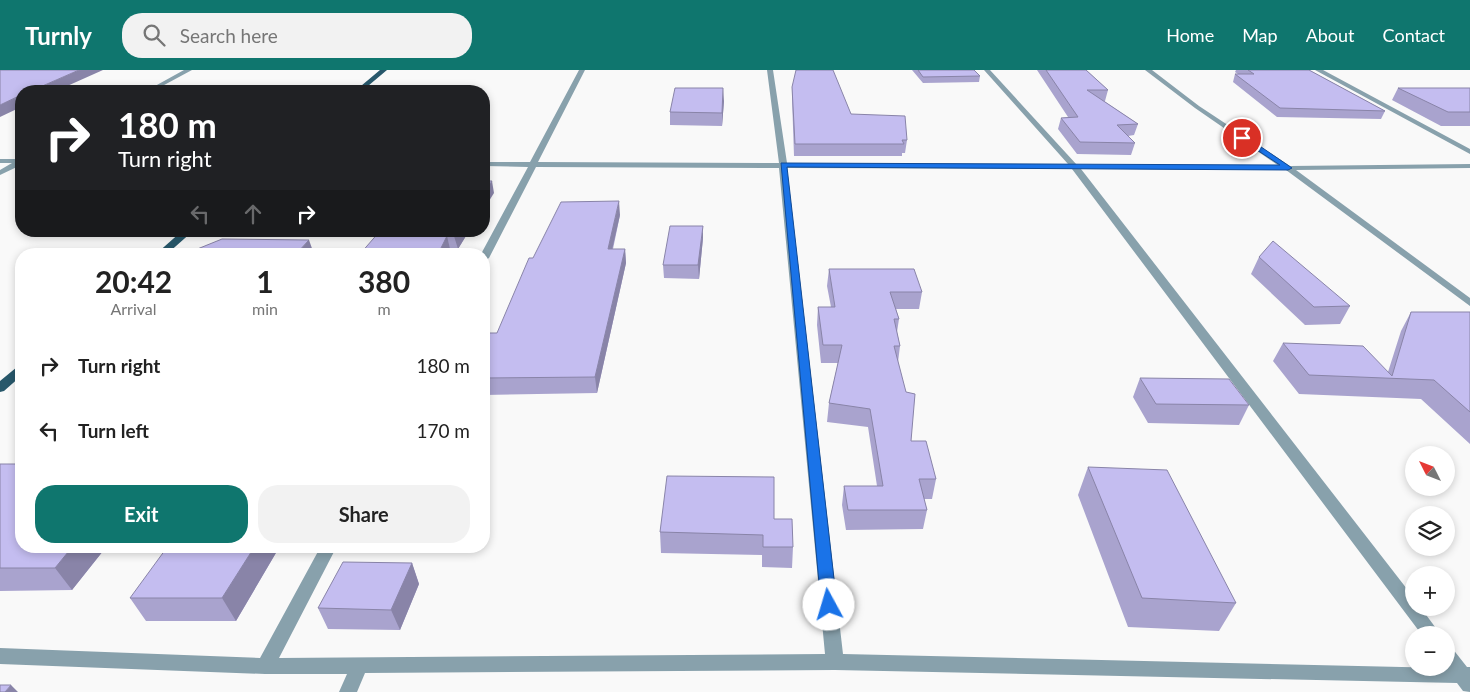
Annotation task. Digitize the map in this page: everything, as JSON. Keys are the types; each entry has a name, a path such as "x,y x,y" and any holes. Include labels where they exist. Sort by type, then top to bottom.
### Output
{"main road":[{"path":"365,85 384,70"},
{"path":"168,248 181,237"},
{"path":"0,388 15,375"}],"street":[{"path":"160,85 189,70"},
{"path":"489,248 582,70"},
{"path":"770,70 784,164 835,662"},
{"path":"987,70 1074,166 1425,626"},
{"path":"1148,70 1197,107 1288,168 1470,303"},
{"path":"1318,70 1470,152"},
{"path":"0,161 15,161"},
{"path":"0,173 15,164"},
{"path":"490,164 1288,168 1470,166"},
{"path":"265,666 325,553"},
{"path":"0,656 265,666 835,662 1467,678"},
{"path":"1455,664 1467,678"},
{"path":"348,692 359,666"}],"building":[{"path":"0,70 79,70 45,85 15,85 15,98 0,105"},
{"path":"796,70 833,70 851,114 905,116 907,140 902,140 904,144 795,144 792,87"},
{"path":"918,70 974,70 980,76 923,77"},
{"path":"1046,70 1086,70 1108,90 1087,90 1138,124 1117,125 1135,143 1080,142 1061,118 1078,117"},
{"path":"1248,70 1309,70 1385,111 1280,108 1235,74 1254,74"},
{"path":"675,88 723,88 722,113 670,112"},
{"path":"1398,88 1470,88 1470,112 1448,112"},
{"path":"619,201 608,249 625,249 595,377 490,378 490,333 497,333 529,258 533,258 561,202"},
{"path":"670,226 703,226 698,265 663,265"},
{"path":"375,237 446,237 441,248 365,248"},
{"path":"222,239 309,240 302,248 200,248"},
{"path":"1273,241 1350,306 1314,307 1259,257"},
{"path":"829,269 914,269 922,292 890,292 899,319 894,319 900,346 894,346 906,392 915,394 911,441 926,441 936,479 919,479 927,510 848,510 844,486 883,486 870,409 829,403 842,345 823,345 818,307 835,307"},
{"path":"1411,312 1470,312 1470,412 1434,380 1309,375 1283,343 1363,346 1392,376"},
{"path":"1140,378 1229,379 1249,405 1156,404"},
{"path":"0,464 15,464 15,553 67,553 55,568 0,568"},
{"path":"1088,467 1167,470 1236,603 1142,598"},
{"path":"667,476 774,477 774,519 792,519 793,547 763,547 763,535 660,532"},
{"path":"163,553 251,553 222,598 130,598"},
{"path":"343,562 412,563 391,610 318,608"},
{"path":"0,685 11,685 5,692 0,692"}],"route":[{"path":"829,605 784,164 1288,168 1242,138"}]}
